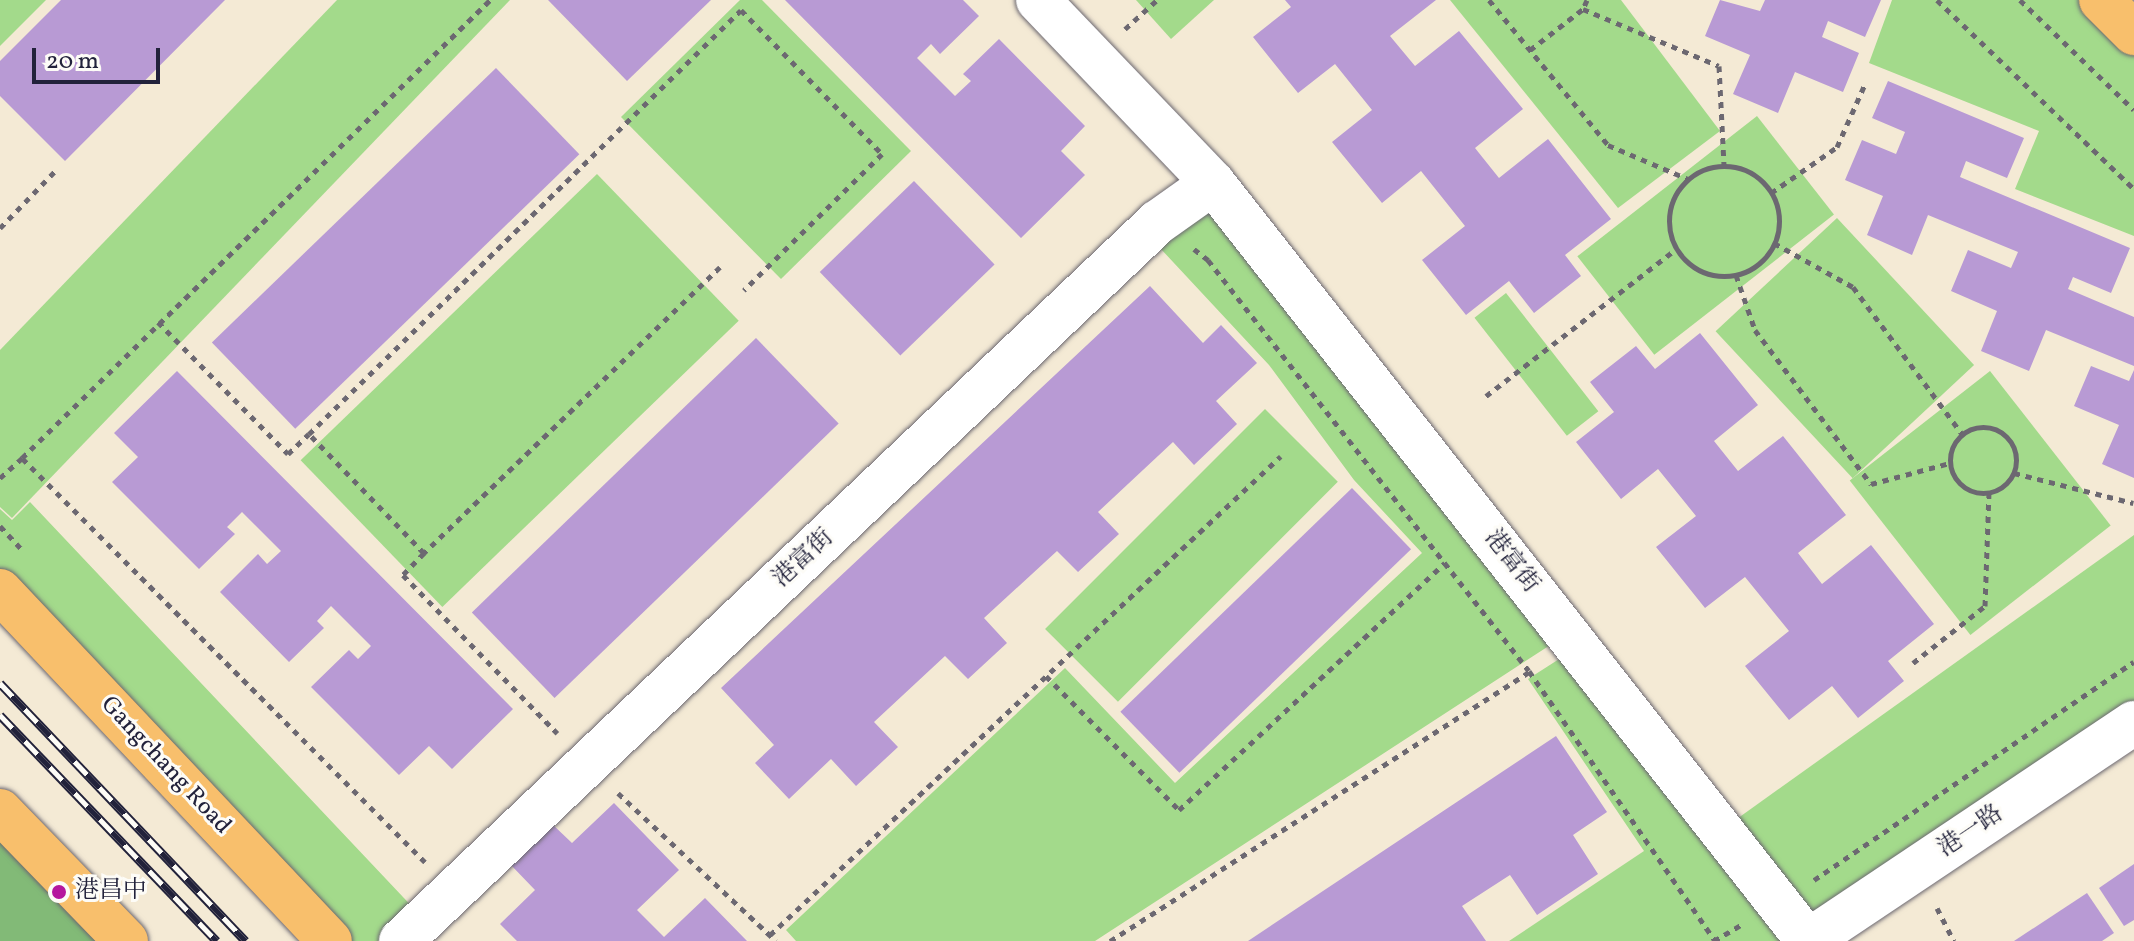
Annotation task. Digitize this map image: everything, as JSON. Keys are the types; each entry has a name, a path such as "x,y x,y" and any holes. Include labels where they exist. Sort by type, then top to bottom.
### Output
{"main road":[{"path":"2101,0 2134,33"},
{"name":"Gangchang Road","path":"0,591 330,941"},
{"path":"0,811 126,941"}],"street":[{"name":"港富街","path":"1038,0 1213,183 1808,941"},
{"name":"港富街","path":"401,941 1158,222 1213,183"},
{"name":"港一路","path":"1808,941 2134,723"}],"path":[{"path":"0,478 490,0"},
{"path":"1489,0 1608,145 1688,179"},
{"path":"1530,50 1583,9 1587,0"},
{"path":"1937,0 2134,189"},
{"path":"2020,0 2134,110"},
{"path":"1583,9 1719,66 1724,166"},
{"path":"158,321 288,454 741,10 882,154 744,290"},
{"path":"1771,193 1837,147 1866,82"},
{"path":"1724,166 1759,179 1771,193 1779,226 1774,243 1752,269 1736,275 1702,272 1676,249 1669,212 1688,179 1724,166"},
{"path":"0,228 55,171"},
{"path":"1158,222 1208,260 1529,671 1714,941 1779,904 2134,662"},
{"path":"1774,243 1853,287 1962,434"},
{"path":"1486,396 1676,249"},
{"path":"309,434 424,553 720,267"},
{"path":"1736,275 1755,330 1871,484 1950,463"},
{"path":"1989,492 1959,483 1950,463 1962,434 1982,427 2003,433 2015,451 2014,473"},
{"path":"770,935 1281,456"},
{"path":"22,458 454,891"},
{"path":"1989,492 2014,473"},
{"path":"2014,473 2133,503"},
{"path":"1913,663 1985,606 1989,492"},
{"path":"1046,676 1179,810 1445,563"},
{"path":"1110,941 1574,643"}],"green space":[{"path":"0,0 46,0 0,46"},
{"path":"337,0 510,0 12,518 0,507 0,350"},
{"path":"740,0 762,0 911,151 781,279 621,117"},
{"path":"1136,0 1214,0 1171,39"},
{"path":"1450,0 1621,0 1720,131 1618,208"},
{"path":"1892,0 2083,0 2134,50 2134,236 2015,189 2039,131 1869,63"},
{"path":"1757,116 1834,215 1654,355 1577,256"},
{"path":"597,174 739,321 442,607 301,460"},
{"path":"1213,203 1558,640 1095,941 796,941 786,930 1065,668 1175,783 1422,553 1354,480 1269,365 1160,248"},
{"path":"1837,218 1974,365 1853,478 1716,331"},
{"path":"1506,293 1598,411 1567,436 1474,318"},
{"path":"1990,371 2111,525 1970,635 1850,481"},
{"path":"1265,409 1338,482 1118,702 1045,629"},
{"path":"30,502 420,915 392,941 337,941 0,585 0,509 12,520"},
{"path":"2134,535 2134,711 1815,926 1734,821"},
{"path":"1567,654 1789,941 1509,941 1644,851 1528,679"},
{"path":"0,827 112,941 0,941"}],"building":[{"path":"61,0 225,0 65,161 0,96 0,61"},
{"path":"548,0 711,0 627,81"},
{"path":"785,0 963,0 979,16 940,54 931,44 917,58 955,96 971,81 963,74 999,39 1085,126 1061,151 1085,175 1021,238"},
{"path":"1285,0 1436,0 1390,36 1415,66 1459,31 1523,109 1475,148 1499,178 1548,139 1611,219 1565,255 1581,276 1534,313 1509,281 1466,315 1422,260 1465,226 1421,171 1382,203 1332,142 1372,110 1335,64 1298,93 1253,37 1291,7"},
{"path":"1720,0 1760,11 1765,0 1881,0 1865,37 1828,21 1822,37 1859,53 1843,92 1795,72 1778,113 1733,94 1750,55 1705,36"},
{"path":"496,68 579,154 295,429 212,342"},
{"path":"1888,81 2024,138 2007,178 1966,161 1960,177 2130,248 2111,293 2073,277 2068,289 2134,317 2134,366 2046,330 2029,371 1981,351 1997,311 1951,291 1968,250 2011,268 2018,252 1928,215 1912,255 1867,235 1883,196 1845,180 1862,140 1896,154 1905,132 1872,118"},
{"path":"914,181 995,264 900,355 820,272"},
{"path":"1150,286 1203,343 1221,325 1257,363 1216,401 1237,424 1194,465 1173,442 1098,512 1119,534 1078,572 1057,551 984,618 1007,643 968,679 945,656 874,722 898,747 856,786 831,759 789,799 755,763 774,745 721,688"},
{"path":"1700,333 1758,405 1714,441 1738,471 1783,436 1846,515 1798,553 1822,584 1871,545 1934,624 1888,661 1904,681 1858,718 1832,686 1789,720 1745,666 1789,631 1745,577 1705,608 1656,547 1696,516 1658,469 1621,499 1576,442 1614,412 1590,382 1636,346 1655,369"},
{"path":"756,338 839,424 555,698 472,612"},
{"path":"2091,366 2129,381 2134,370 2134,478 2102,464 2119,425 2074,406"},
{"path":"177,371 513,709 452,769 429,746 399,775 311,687 349,650 358,659 371,646 331,606 317,621 324,628 289,662 220,592 258,554 267,564 281,551 242,512 227,527 235,534 199,569 112,482 138,457 114,433"},
{"path":"1352,488 1411,549 1179,773 1120,712"},
{"path":"1556,736 1607,812 1573,835 1598,874 1537,915 1510,875 1462,906 1486,941 1248,941"},
{"path":"614,803 679,870 637,910 664,937 705,898 747,941 517,941 500,924 535,890 509,863 551,823 572,843"},
{"path":"2134,864 2134,920 2124,926 2099,888"},
{"path":"2087,893 2114,933 2102,941 2014,941"}],"railway":[{"path":"0,683 246,941"},
{"path":"0,715 217,941"}],"place":[{"name":"港昌中","path":"59,892"}]}
